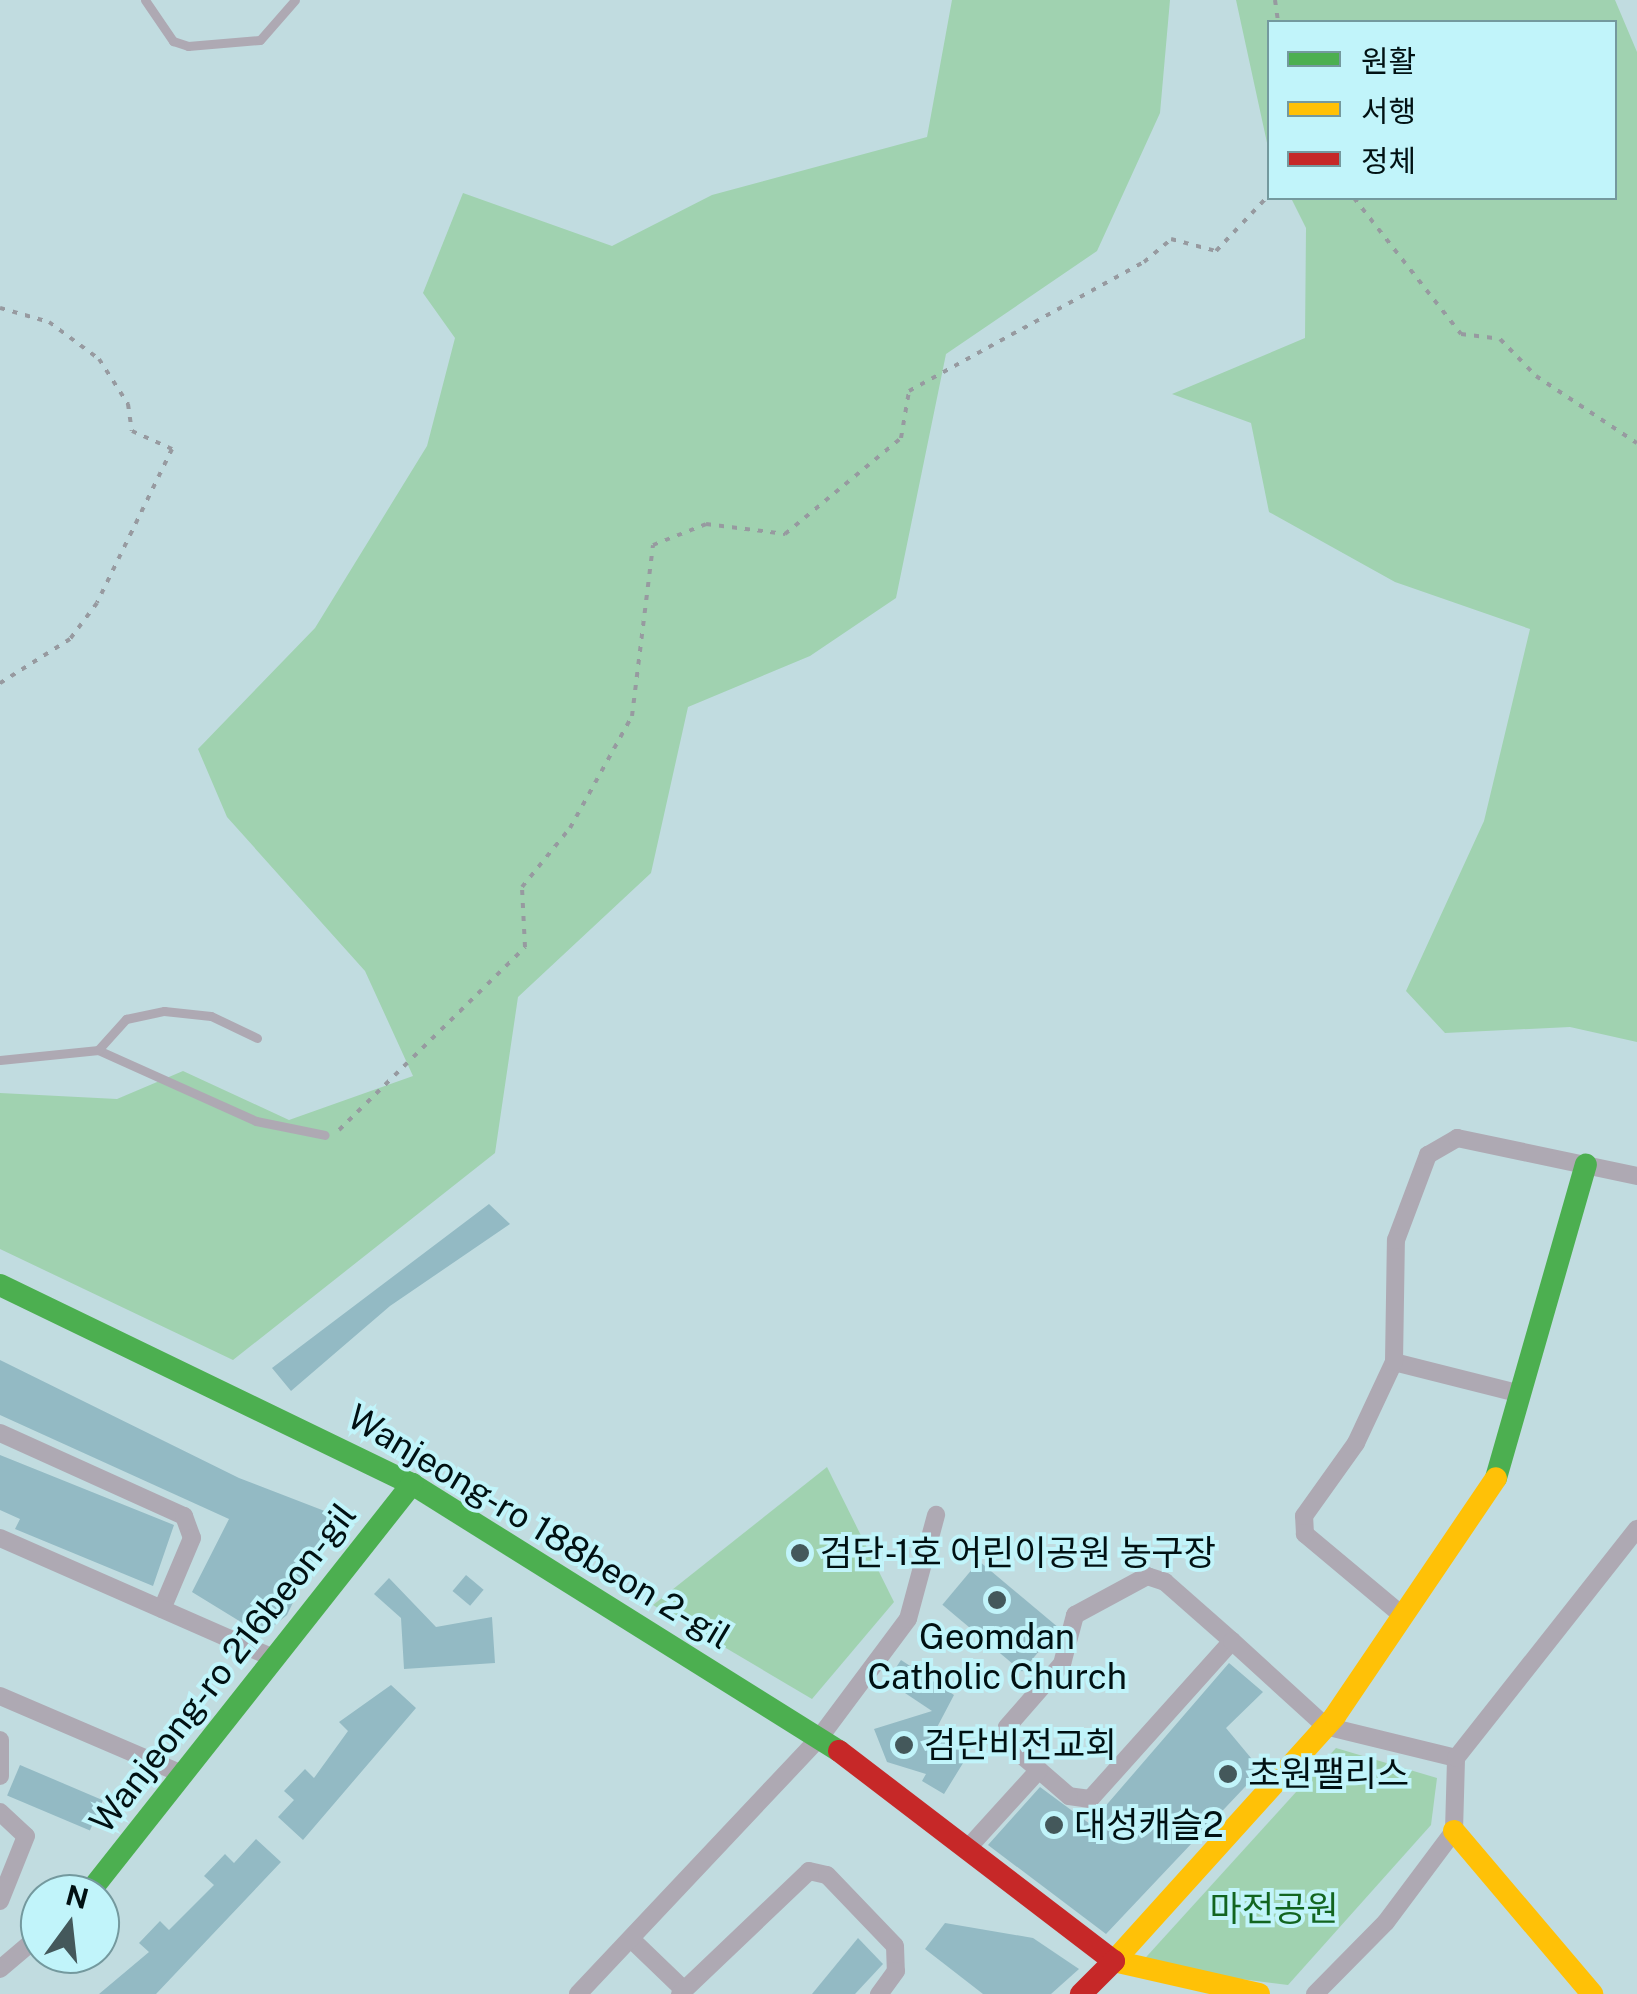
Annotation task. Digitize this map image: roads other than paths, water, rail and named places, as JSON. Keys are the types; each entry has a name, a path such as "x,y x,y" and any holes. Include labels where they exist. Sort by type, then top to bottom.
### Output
{"street":[{"path":"1403,1616 1304,1534 1304,1516 1356,1443 1394,1362 1396,1240 1438,1143 1458,1138 1637,1176"},
{"path":"1081,1994 1326,1726 1495,1481 1586,1165"},
{"name":"Wanjeong-ro 188beon 2-gil","path":"0,1285 412,1484 820,1738 1114,1960"},
{"path":"1394,1362 1521,1394"},
{"path":"0,1433 184,1516 192,1538 162,1609"},
{"name":"Wanjeong-ro 216beon-gil","path":"104,1874 271,1657 412,1484"},
{"path":"578,1994 820,1738 908,1619 936,1515"},
{"path":"1315,1994 1386,1922 1454,1831 1456,1758 1637,1529"},
{"path":"0,1538 271,1657"},
{"path":"1232,1641 1090,1799 1070,1796 1010,1745 1006,1727 1062,1664 1075,1614 1147,1576 1232,1641 1326,1726 1456,1758"},
{"path":"1,1701 184,1775"},
{"path":"0,1740 0,1776"},
{"path":"967,1848 1039,1770"},
{"path":"0,1812 26,1836 0,1900"},
{"path":"1454,1831 1592,1994"},
{"path":"631,1940 682,1992 809,1871 826,1876 895,1946 896,1971 879,1994"},
{"path":"0,1969 20,1952"},
{"path":"1114,1960 1259,1994"}],"lane":[{"path":"145,0 173,41 188,46 260,40 295,0"},
{"path":"98,1050 126,1019 164,1012 212,1016 257,1038"},
{"path":"0,1060 98,1050 256,1121 325,1134"}],"place":[{"name":"검단-1호 어린이공원 농구장","path":"800,1553"},
{"name":"Geomdan Catholic Church","path":"997,1600"},
{"name":"검단비전교회","path":"904,1745"},
{"name":"초원팰리스","path":"1228,1774"},
{"name":"대성캐슬2","path":"1054,1825"}],"park label":[{"name":"마전공원","path":"1274,1909"}]}
